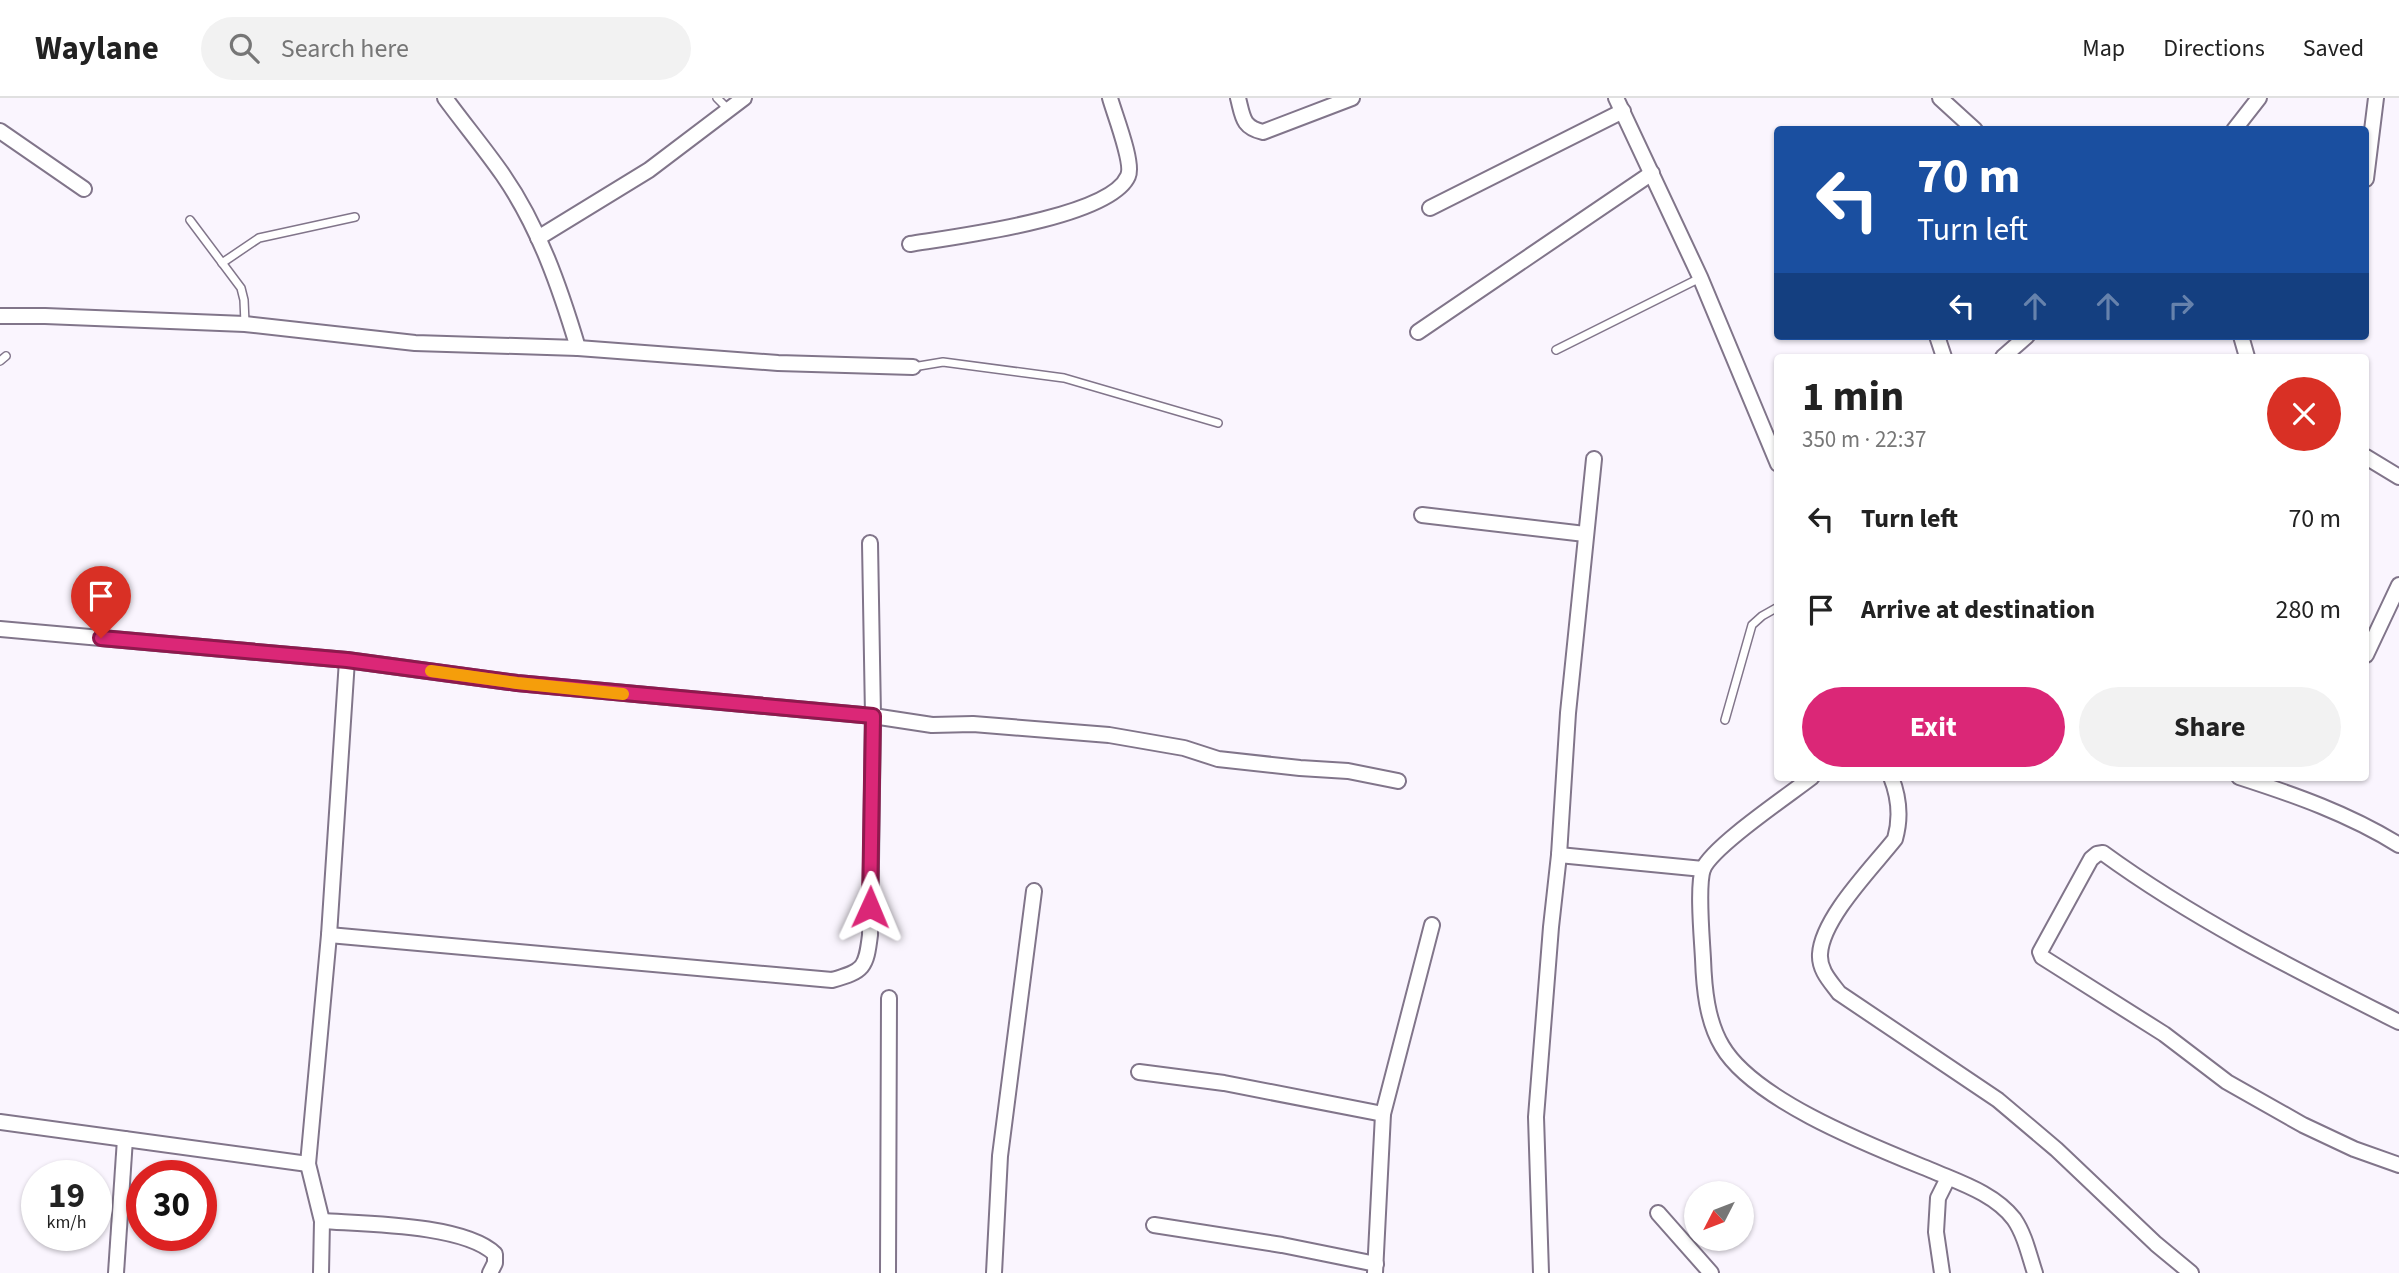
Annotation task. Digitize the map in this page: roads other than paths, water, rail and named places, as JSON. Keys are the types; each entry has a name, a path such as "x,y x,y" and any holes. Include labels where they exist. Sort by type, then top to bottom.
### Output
{"street":[{"path":"445,98 505,177 538,238 562,294 578,348"},
{"path":"538,238 649,170 744,98"},
{"path":"910,244 1027,225 1097,202 1122,185 1128,176 1129,168 1110,98"},
{"path":"1238,98 1244,122 1251,129 1263,132 1352,98"},
{"path":"1940,98 1971,126"},
{"path":"2237,126 2259,98"},
{"path":"2369,152 2375,98"},
{"path":"1430,208 1619,104 1700,277 1774,454"},
{"path":"0,131 84,189"},
{"path":"1418,332 1652,173"},
{"path":"0,316 245,324 415,343 578,348 778,363 913,366"},
{"path":"2009,354 2023,340"},
{"path":"1541,1273 1536,1117 1559,855 1568,713 1594,459"},
{"path":"2369,459 2399,477"},
{"path":"1422,515 1585,534"},
{"path":"329,935 832,980 855,974 867,960 870,935 873,716 870,543"},
{"path":"2369,649 2399,585"},
{"path":"0,629 347,660 517,683 873,716 932,725 973,724 1109,735 1184,748 1218,759 1348,771 1398,782"},
{"path":"321,1273 322,1221 308,1164 329,935 347,660"},
{"path":"1807,781 1719,849 1703,869 1703,981 1712,1027 1736,1066 1758,1085 1843,1132 1998,1202 2014,1220 2026,1243 2035,1273"},
{"path":"1892,781 1898,802 1897,832 1883,854 1838,908 1819,953 1825,975 1839,993 1998,1100 2056,1149 2156,1244 2191,1273"},
{"path":"2251,781 2309,800 2371,827 2399,845"},
{"path":"2399,1022 2233,935 2152,888 2103,853 2091,859 2040,952 2042,957 2164,1034 2227,1082 2303,1125 2354,1149 2399,1165"},
{"path":"1559,855 1703,869"},
{"path":"994,1273 1000,1156 1034,891"},
{"path":"1154,1225 1282,1245 1376,1268 1383,1114 1432,925"},
{"path":"888,1273 889,998"},
{"path":"1139,1072 1224,1083 1383,1114"},
{"path":"0,1122 308,1164"},
{"path":"116,1273 125,1139"},
{"path":"1942,1273 1936,1232 1938,1198 1948,1178"},
{"path":"1658,1213 1711,1273"},
{"path":"322,1221 408,1227 461,1237 495,1254 495,1263 490,1273"}],"lane":[{"path":"717,98 728,110"},
{"path":"222,262 260,238 355,216"},
{"path":"190,220 243,293 245,324"},
{"path":"1556,350 1700,277"},
{"path":"913,366 943,362 1064,378 1218,423"},
{"path":"1725,720 1752,625 1774,609"}]}
